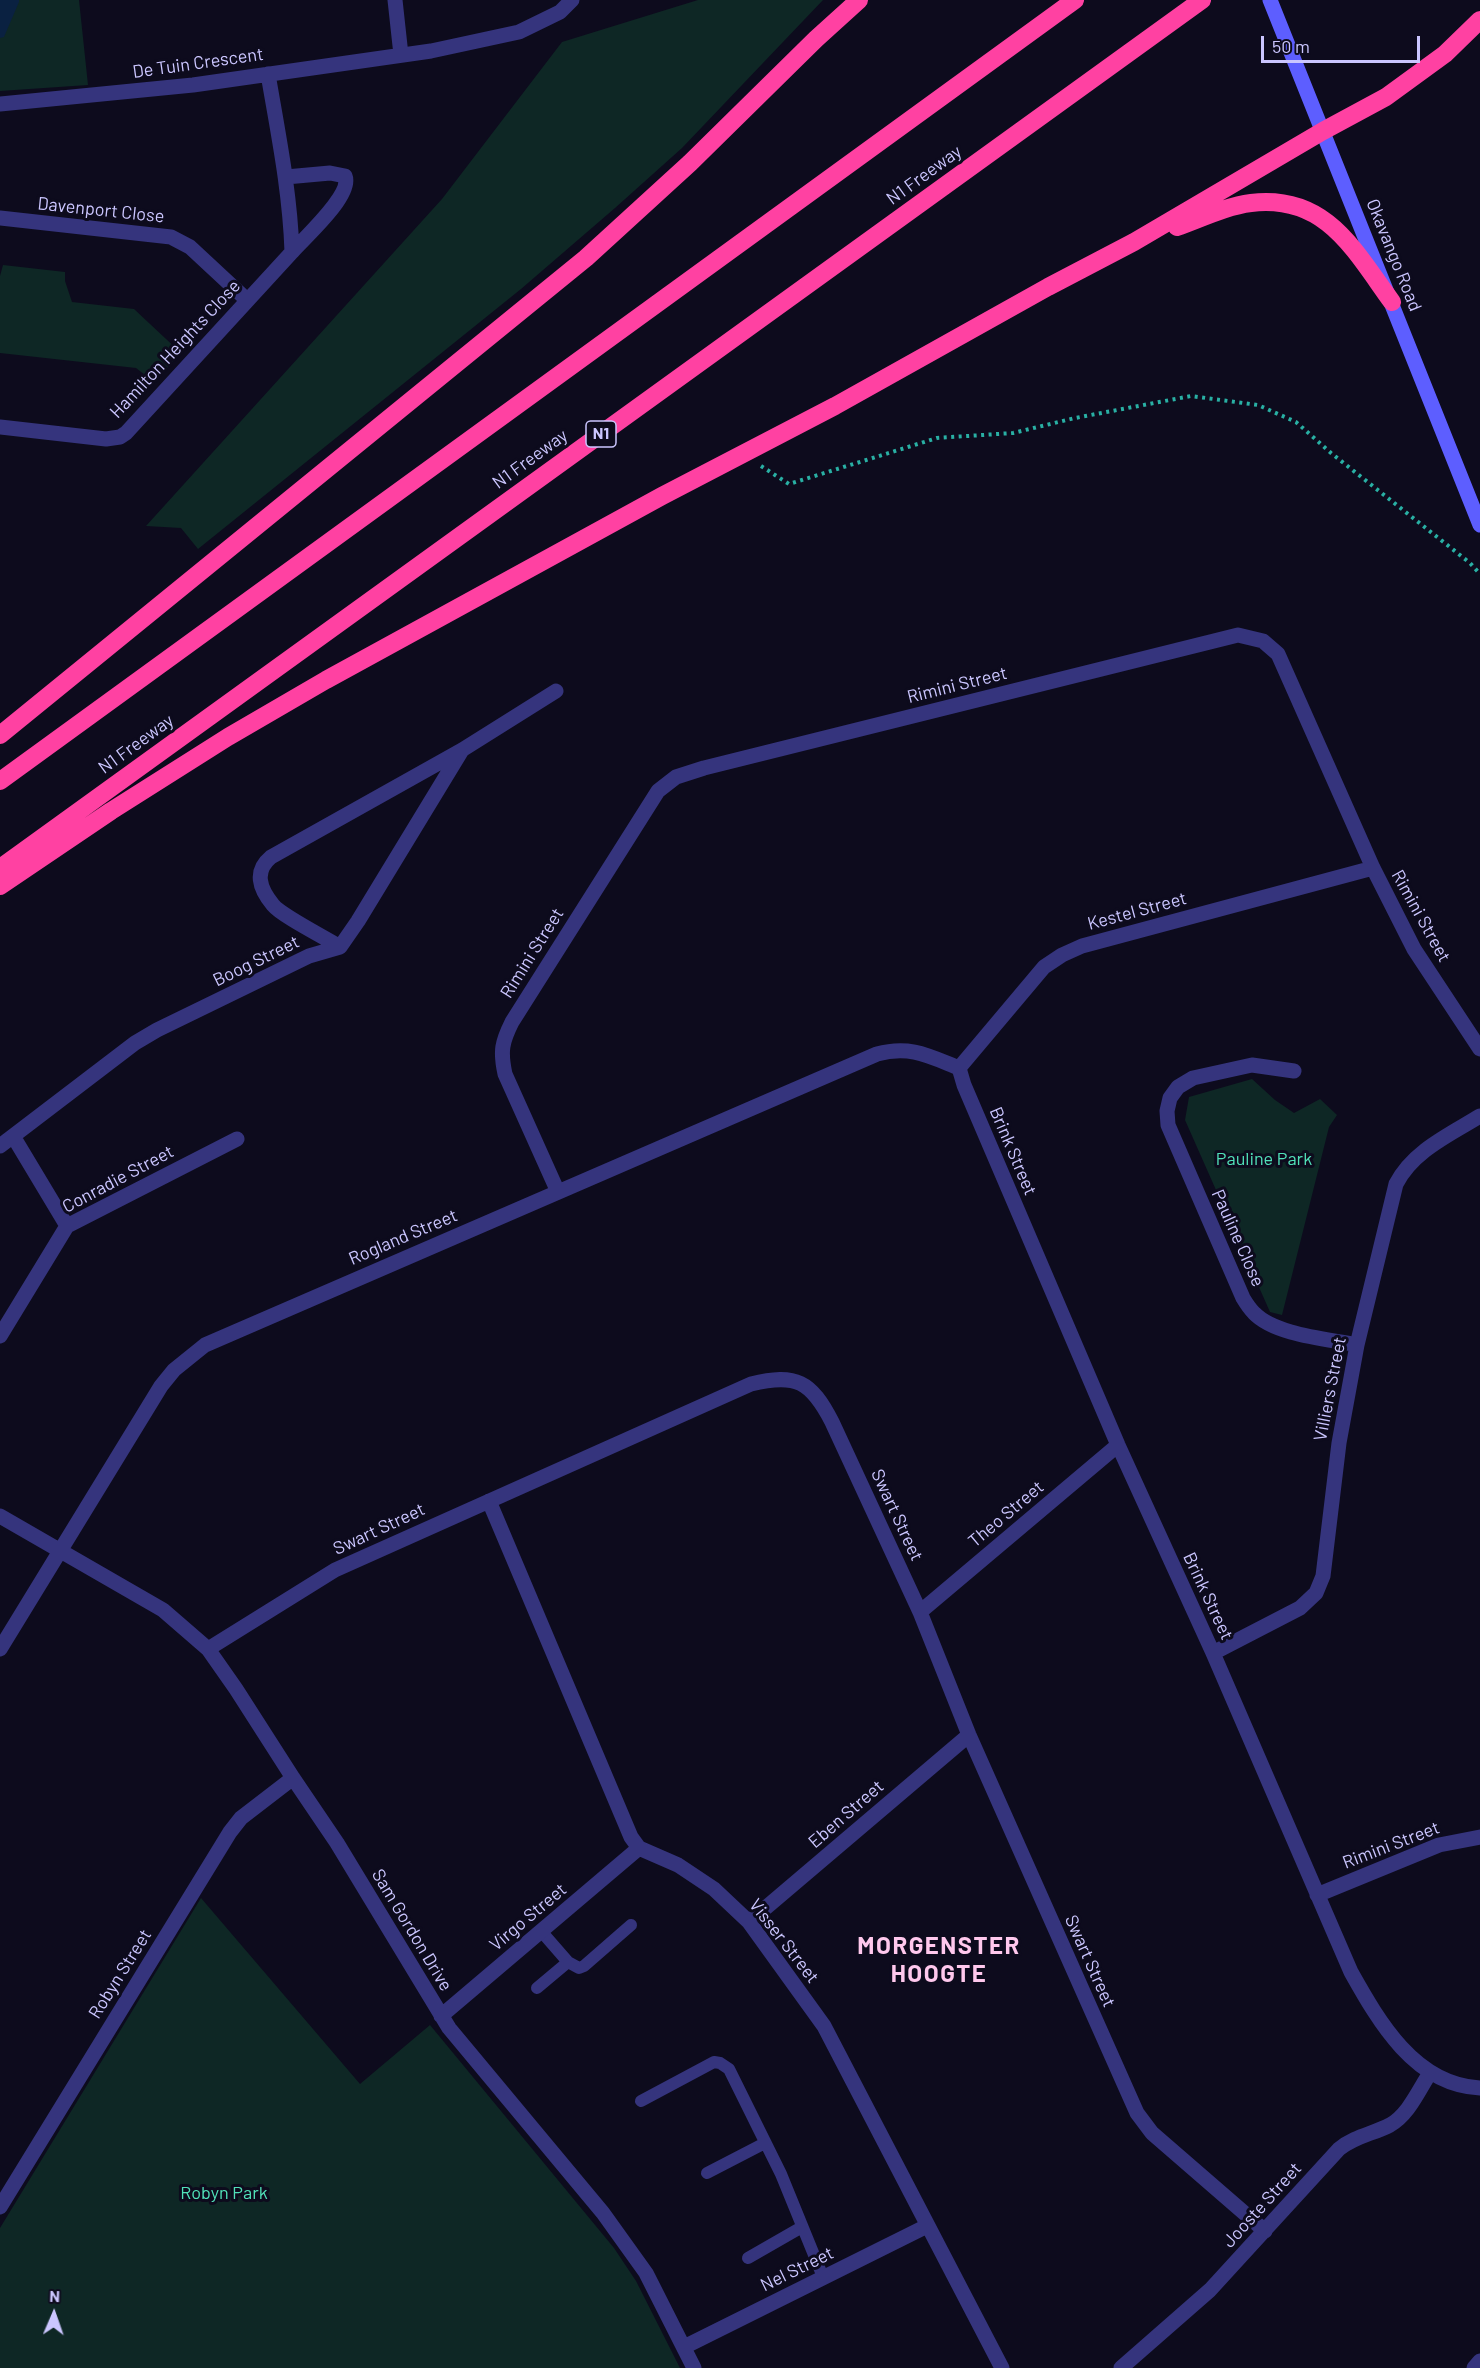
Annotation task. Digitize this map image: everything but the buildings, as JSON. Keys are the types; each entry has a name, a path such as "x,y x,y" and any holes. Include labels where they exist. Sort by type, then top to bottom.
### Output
{"highway":[{"path":"0,735 586,258 690,163 859,0"},
{"path":"0,781 1075,0"},
{"name":"N1 Freeway","path":"0,868 1202,0"},
{"path":"0,886 111,811 276,709 479,595 835,406 1048,286 1134,243 1323,131 1386,97 1445,54 1480,20"},
{"path":"1134,243 1250,203 1275,202 1293,205 1324,220 1340,232 1392,302"}],"main road":[{"name":"Okavango Road","path":"1270,0 1480,525"}],"street":[{"path":"395,0 401,55"},
{"name":"De Tuin Crescent","path":"0,104 120,94 431,51 519,32 560,12 572,0"},
{"path":"268,74 291,213 292,252"},
{"name":"Hamilton Heights Close","path":"0,427 106,438 120,437 132,428 337,202 347,182 345,176 330,173 286,177"},
{"name":"Davenport Close","path":"0,218 171,237 190,247 247,300"},
{"name":"Rimini Street","path":"558,1192 505,1074 501,1055 503,1039 657,791 676,777 704,768 1238,635 1263,641 1278,654 1373,868 1414,949 1480,1049"},
{"path":"462,750 340,947 274,906 262,886 260,876 262,865 272,857 462,750 556,692"},
{"name":"Kestel Street","path":"959,1068 1044,967 1062,954 1082,946 1373,868"},
{"name":"Boog Street","path":"0,1146 106,1064 157,1030 309,956 340,947"},
{"name":"Rogland Street","path":"0,1649 161,1386 190,1356 222,1337 877,1054 904,1049 959,1068"},
{"name":"Pauline Close","path":"1294,1071 1252,1065 1193,1078 1178,1087 1170,1098 1167,1111 1168,1125 1243,1298 1255,1314 1271,1324 1298,1334 1357,1345"},
{"name":"Brink Street","path":"959,1068 964,1085 1118,1445 1213,1653 1351,1971 1390,2034 1410,2056 1430,2073 1466,2087 1480,2088"},
{"name":"Villiers Street","path":"1213,1653 1300,1608 1316,1593 1323,1576 1338,1443 1357,1345 1396,1184 1404,1169 1418,1155 1480,1116"},
{"path":"13,1136 67,1226"},
{"name":"Conradie Street","path":"0,1336 67,1226 237,1139"},
{"name":"Swart Street","path":"208,1649 335,1570 751,1384 774,1379 792,1380 809,1388 823,1403 920,1612 969,1735 1137,2113 1152,2133 1265,2231"},
{"name":"Theo Street","path":"920,1612 1118,1445"},
{"path":"489,1501 631,1838 639,1848"},
{"name":"Sam Gordon Drive","path":"0,1516 163,1610 208,1649 337,1844 441,2016 603,2213 646,2272 694,2368"},
{"name":"Eben Street","path":"749,1922 969,1735"},
{"name":"Robyn Street","path":"0,2207 230,1832 242,1818 293,1778"},
{"name":"Rimini Street","path":"1317,1895 1439,1845 1480,1838"},
{"name":"Visser Street","path":"639,1848 678,1864 714,1889 749,1922 824,2026 1002,2368"},
{"name":"Virgo Street","path":"441,2016 639,1848"},
{"name":"Jooste Street","path":"1121,2368 1210,2290 1339,2149 1359,2136 1382,2128 1400,2118 1407,2111 1430,2073"},
{"name":"Nel Street","path":"684,2347 927,2226"},
{"path":"1474,2368 1480,2361"}],"lane":[{"path":"541,1931 568,1962 579,1968 631,1925"},
{"path":"537,1988 568,1962"},
{"path":"641,2101 714,2062 729,2069 781,2174 823,2277"},
{"path":"707,2173 765,2143"},
{"path":"748,2258 802,2227"}],"path":[{"path":"743,454 789,484 937,438 1013,433 1075,418 1191,396 1258,405 1296,422 1340,461 1470,562 1480,574"}],"green space":[{"path":"0,0 79,0 88,85 0,91"},
{"path":"698,0 823,0 682,148 615,208 521,289 198,549 181,528 146,526 442,199 562,42"},
{"path":"3,265 65,272 65,281 72,302 134,309 181,353 154,382 136,368 0,353 0,276"},
{"name":"Pauline Park","path":"1252,1079 1275,1100 1294,1113 1320,1099 1337,1115 1329,1127 1282,1315 1270,1312 1185,1120 1189,1097"},
{"name":"Robyn Park","path":"201,1898 360,2084 430,2025 614,2248 636,2281 680,2368 0,2368 0,2228"}],"water":[{"path":"0,0 19,0 19,2 4,37 0,38"}],"district":[{"name":"MORGENSTER HOOGTE","path":"939,1960"}]}
